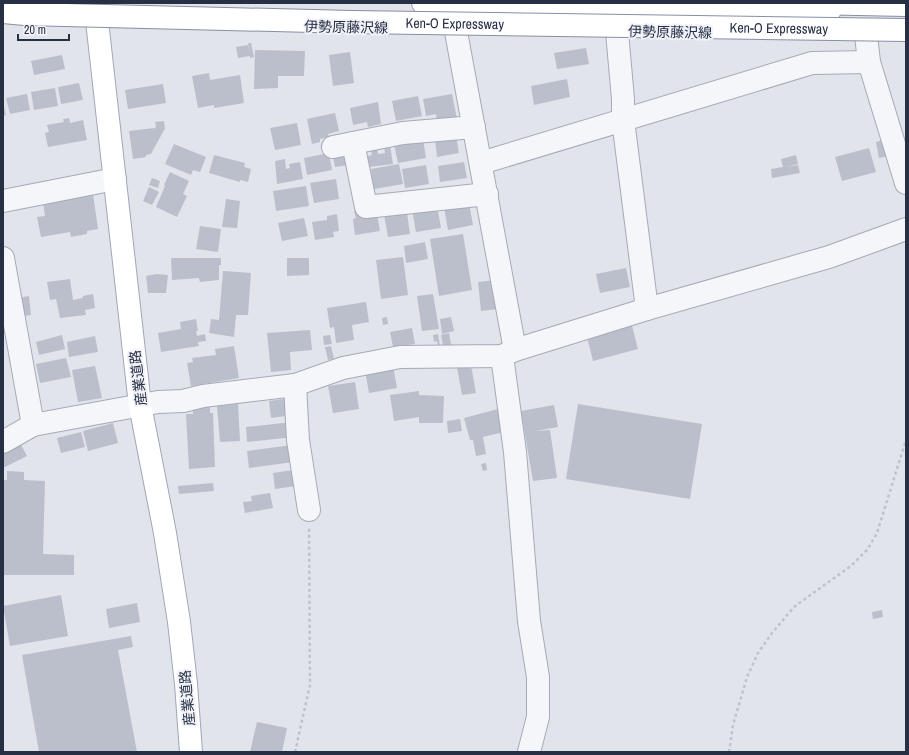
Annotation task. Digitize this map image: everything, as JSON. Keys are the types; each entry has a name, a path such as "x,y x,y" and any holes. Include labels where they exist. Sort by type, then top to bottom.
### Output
{"main road":[{"name":"伊勢原藤沢線","path":"423,3 906,11"},
{"name":"Ken-O Expressway","path":"809,3 906,4"},
{"name":"Ken-O Expressway","path":"3,12 25,14 352,22 906,30"},
{"name":"伊勢原藤沢線","path":"3,20 96,12 456,30 906,36"},
{"name":"産業道路","path":"96,12 140,405 165,533 179,622 186,684 191,752"}],"street":[{"path":"451,3 487,194 509,353 515,459 529,621 538,677 538,717 529,752"},
{"path":"617,32 623,99 623,120 648,309"},
{"path":"866,35 868,62 906,183"},
{"path":"481,163 812,63 868,62"},
{"path":"474,126 403,133 343,145 366,207 487,194"},
{"path":"3,201 115,179"},
{"path":"3,442 33,425 158,402 183,401 203,396 296,385 343,368 400,357 509,353 648,309 829,257 906,229"},
{"path":"3,258 33,425"},
{"path":"296,385 298,440 309,510"}],"path":[{"path":"729,752 733,725 747,678 758,654 772,633 794,607 852,564 867,550 877,533 906,440"},
{"path":"295,752 310,684 309,510"}],"building":[{"path":"248,43 251,43 254,57 250,58 250,56 238,58 236,47 248,45 250,54"},
{"path":"586,48 589,64 557,69 554,53"},
{"path":"255,50 305,51 304,76 278,76 278,88 254,89"},
{"path":"350,52 354,83 333,86 329,55"},
{"path":"62,55 65,69 34,75 31,61"},
{"path":"209,73 210,80 240,75 244,103 214,108 214,105 198,108 192,76"},
{"path":"567,79 570,97 534,105 531,86"},
{"path":"79,83 83,100 61,104 58,87"},
{"path":"163,84 166,103 128,109 125,90"},
{"path":"55,88 58,106 34,110 31,92"},
{"path":"27,94 30,110 10,114 6,98"},
{"path":"452,94 457,119 437,122 436,114 426,116 423,99"},
{"path":"418,96 422,116 396,121 392,101"},
{"path":"3,102 6,115 3,116"},
{"path":"378,102 381,124 368,127 367,122 353,125 350,108"},
{"path":"335,113 339,131 328,134 329,137 320,139 320,142 312,144 307,119"},
{"path":"69,118 70,123 83,120 87,140 48,147 45,133 49,132 47,125 64,122 63,119"},
{"path":"164,121 165,129 151,154 146,155 146,157 133,159 129,131 154,129 156,127 155,122"},
{"path":"297,123 301,145 275,150 270,128"},
{"path":"456,135 459,153 437,157 435,139"},
{"path":"423,139 426,158 398,163 394,144"},
{"path":"889,139 892,155 879,158 876,142"},
{"path":"174,144 206,157 200,172 193,170 191,175 165,164"},
{"path":"376,144 378,154 385,153 384,147 390,146 393,164 369,167 367,156 372,155 370,145"},
{"path":"869,148 876,172 842,181 835,157"},
{"path":"329,153 332,170 307,175 304,158"},
{"path":"214,155 245,163 244,167 251,169 248,182 240,180 240,182 209,173"},
{"path":"347,155 349,165 335,167 333,157"},
{"path":"796,155 798,164 787,167 798,165 800,173 772,178 771,169 783,167 781,159"},
{"path":"285,159 286,169 290,168 289,164 300,162 303,179 277,184 275,161"},
{"path":"464,162 467,178 440,182 438,166"},
{"path":"399,164 403,184 369,190 366,176 372,175 371,169"},
{"path":"426,165 429,184 405,188 402,169"},
{"path":"170,172 189,181 183,194 187,196 177,217 156,207"},
{"path":"152,178 160,181 158,188 149,185"},
{"path":"336,179 339,199 314,203 310,183"},
{"path":"306,186 309,206 276,211 273,191"},
{"path":"149,187 159,192 152,205 143,201"},
{"path":"93,194 98,229 87,231 87,234 71,237 70,232 41,237 37,217 45,216 43,202"},
{"path":"226,199 240,201 237,228 222,227"},
{"path":"469,203 473,225 448,230 444,207"},
{"path":"406,206 410,234 388,237 383,209"},
{"path":"437,206 441,228 416,232 412,210"},
{"path":"365,209 377,214 380,231 355,235 353,219 356,218 354,211"},
{"path":"337,214 339,231 333,232 334,237 315,240 312,222 327,220 327,216"},
{"path":"304,218 308,236 282,241 278,223"},
{"path":"200,226 221,229 218,252 196,249"},
{"path":"463,234 472,290 439,296 430,239"},
{"path":"425,242 428,259 406,263 404,246"},
{"path":"403,257 408,295 381,299 376,260"},
{"path":"171,258 221,258 221,265 219,265 219,280 200,282 199,278 172,280"},
{"path":"287,258 309,258 309,275 287,276"},
{"path":"626,268 630,287 600,293 596,274"},
{"path":"223,271 251,273 248,315 236,315 234,337 209,333 211,319 219,320"},
{"path":"157,274 168,275 166,293 148,293 146,276"},
{"path":"70,279 73,300 93,294 95,308 85,310 86,315 60,318 56,299 50,300 47,282"},
{"path":"496,280 498,309 481,311 478,282"},
{"path":"433,294 439,329 422,331 417,296"},
{"path":"29,296 31,315 19,317 16,298"},
{"path":"366,302 369,322 352,325 354,340 336,343 334,327 330,328 327,308"},
{"path":"387,317 388,324 383,325 382,318"},
{"path":"451,317 454,331 442,334 440,319"},
{"path":"196,319 198,331 196,331 197,336 205,334 206,341 198,342 199,346 161,352 158,333 181,329 180,322"},
{"path":"631,322 638,349 593,361 586,333"},
{"path":"412,328 415,344 393,347 390,332"},
{"path":"310,330 312,350 290,352 291,370 271,372 267,333"},
{"path":"449,333 452,349 444,350 441,335"},
{"path":"438,334 440,346 438,346 437,341 434,342 433,335"},
{"path":"62,335 65,349 39,355 36,342"},
{"path":"330,335 332,344 324,345 323,336"},
{"path":"95,336 98,352 69,357 67,342"},
{"path":"234,346 239,378 191,386 187,363 193,362 192,358 216,355 215,349"},
{"path":"331,346 334,359 328,360 325,347"},
{"path":"66,358 71,377 40,383 36,364"},
{"path":"470,360 476,393 462,395 456,362"},
{"path":"95,366 102,398 78,402 72,370"},
{"path":"393,366 397,388 369,393 365,371"},
{"path":"355,382 359,409 333,413 328,386"},
{"path":"419,391 419,395 444,396 443,423 419,423 419,417 394,421 390,395"},
{"path":"291,398 293,415 271,418 269,401"},
{"path":"193,404 210,404 210,413 213,413 215,467 189,469 186,414 193,414"},
{"path":"238,404 240,441 220,442 217,406"},
{"path":"578,404 702,424 690,499 566,479"},
{"path":"554,405 558,427 536,431 550,430 557,478 533,481 521,411"},
{"path":"498,409 504,432 483,437 486,454 476,456 473,440 470,440 464,418"},
{"path":"460,419 462,431 448,433 447,421"},
{"path":"292,422 294,437 247,442 246,427"},
{"path":"113,423 118,443 88,451 83,431"},
{"path":"81,432 85,447 61,453 57,438"},
{"path":"19,441 27,456 3,468 3,449"},
{"path":"292,445 294,462 249,468 247,451"},
{"path":"486,463 487,470 483,471 481,464"},
{"path":"293,470 296,486 275,489 273,473"},
{"path":"7,471 24,472 24,480 45,481 43,554 74,555 74,575 3,575 3,480 7,480"},
{"path":"213,483 214,491 179,494 178,486"},
{"path":"270,493 273,508 245,513 243,502 252,501 251,496"},
{"path":"61,595 68,636 10,646 3,606"},
{"path":"137,603 140,622 109,628 106,609"},
{"path":"882,610 883,617 873,619 872,612"},
{"path":"131,636 133,647 118,650 137,752 39,752 22,655"},
{"path":"257,722 287,728 282,752 250,752"}]}
